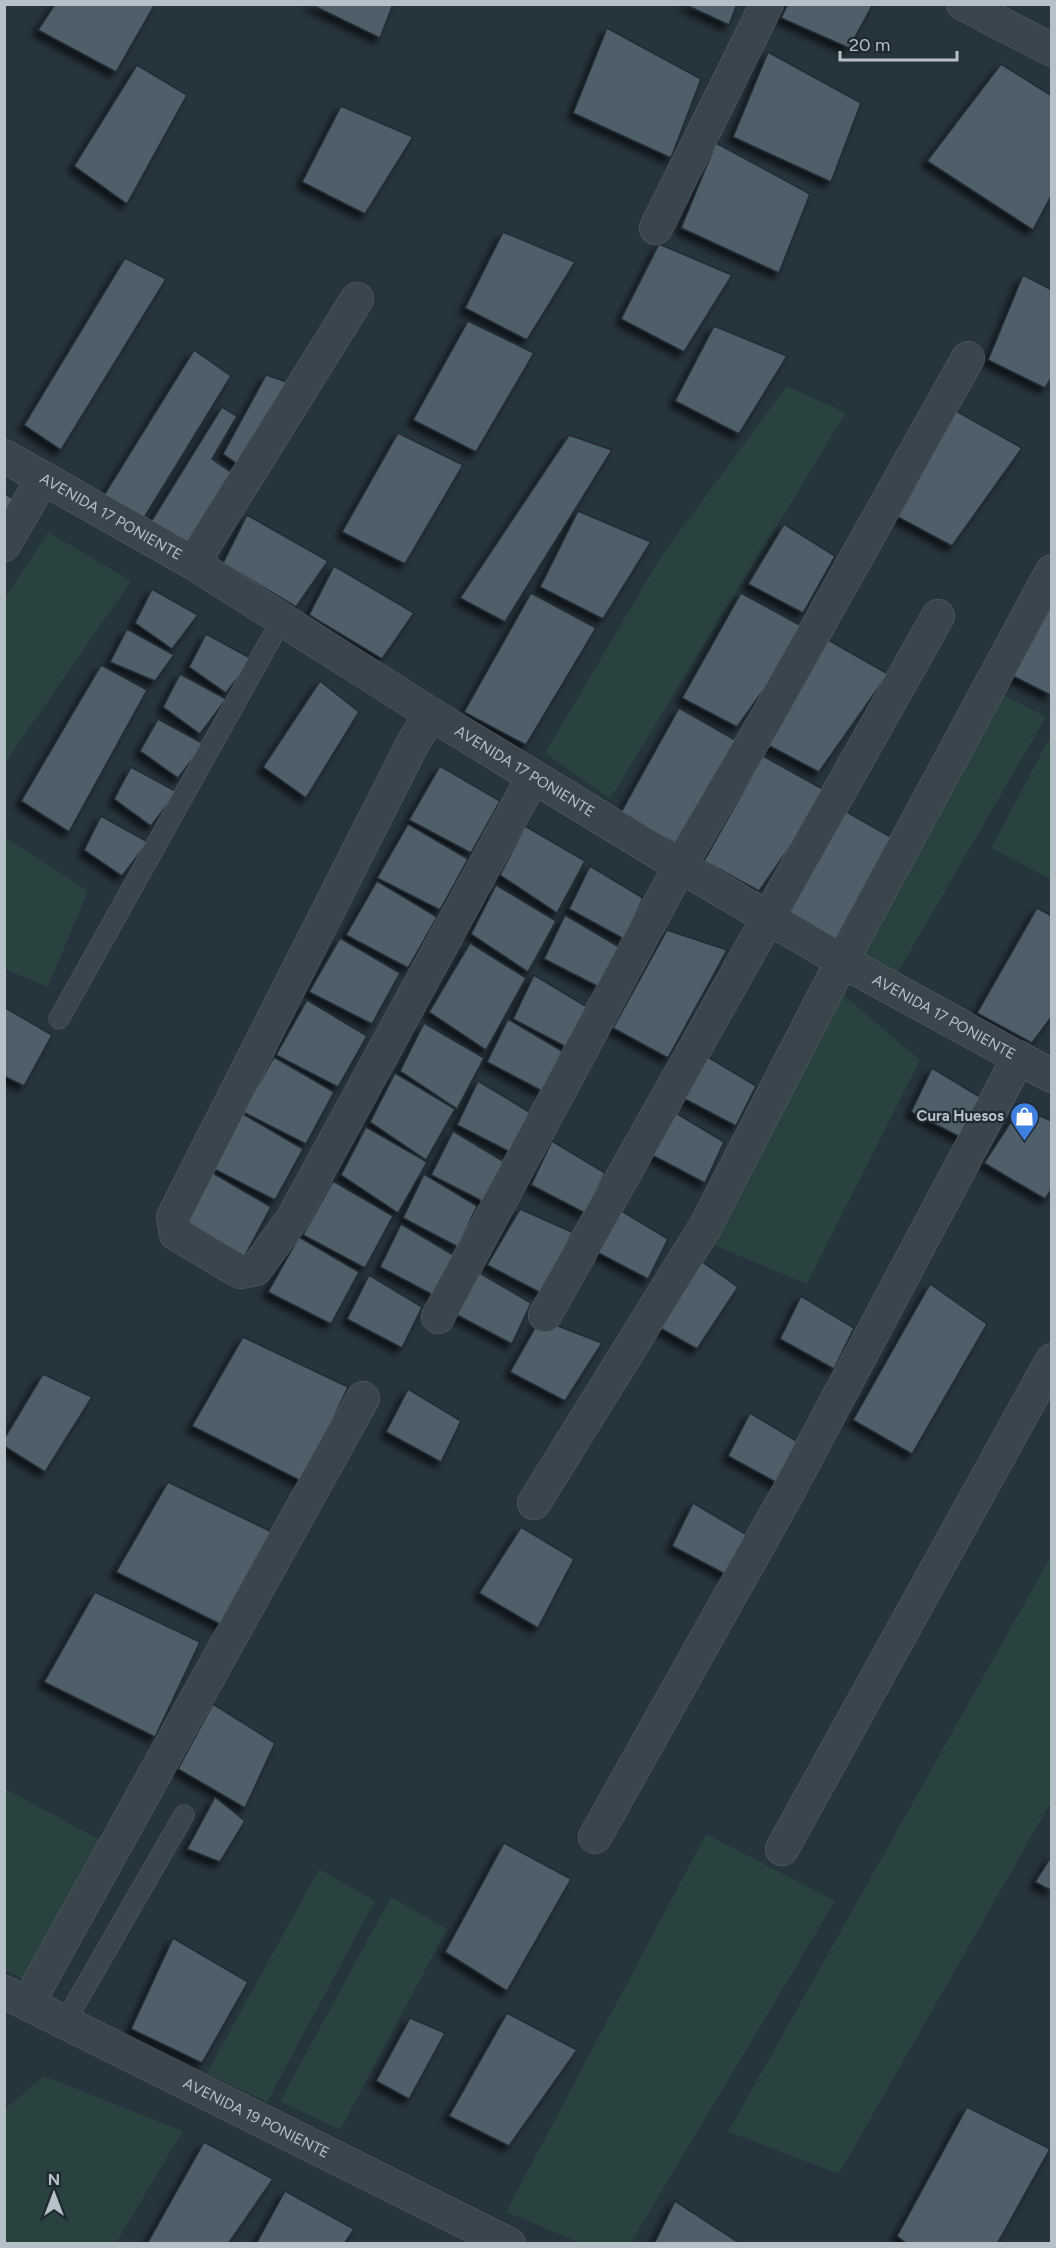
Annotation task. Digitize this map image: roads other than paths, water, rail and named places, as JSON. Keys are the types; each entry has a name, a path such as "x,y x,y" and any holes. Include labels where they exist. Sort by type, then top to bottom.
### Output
{"street":[{"path":"656,228 767,4"},
{"path":"963,4 1050,45"},
{"path":"193,563 357,299"},
{"path":"438,1317 680,866 766,719 968,358"},
{"name":"AVENIDA 17 PONIENTE","path":"4,456 193,563 430,714 680,866 842,961 1052,1076"},
{"path":"4,545 43,478"},
{"path":"534,1503 705,1227 842,961 1052,571"},
{"path":"545,1315 938,616"},
{"path":"430,714 413,743 173,1217 176,1234 240,1272 256,1269 293,1218 533,777"},
{"path":"595,1837 786,1496 1019,1057"},
{"path":"782,1849 1052,1360"},
{"path":"16,1998 363,1398"},
{"name":"AVENIDA 19 PONIENTE","path":"16,1998 509,2244"}],"lane":[{"path":"59,1019 282,619"},
{"path":"65,2022 184,1815"}],"place":[{"name":"Cura Huesos","path":"1025,1142"}]}
